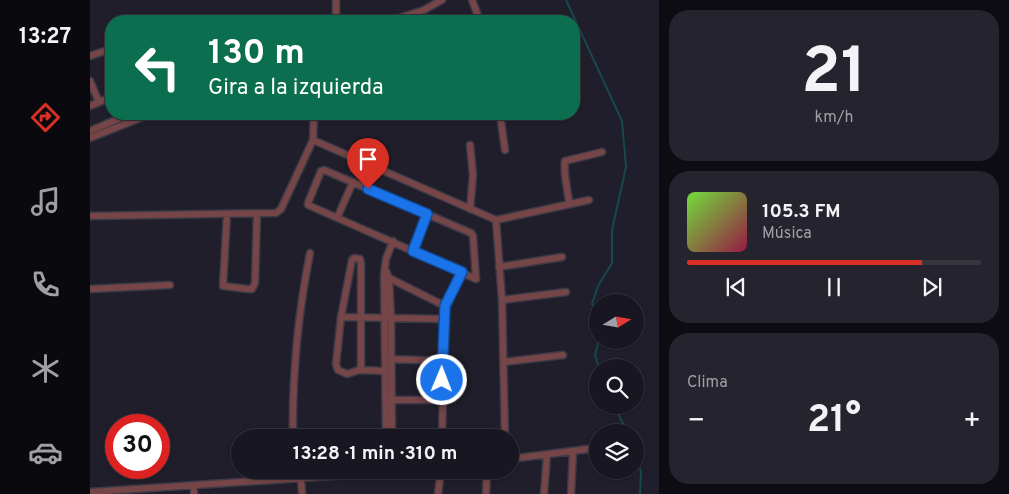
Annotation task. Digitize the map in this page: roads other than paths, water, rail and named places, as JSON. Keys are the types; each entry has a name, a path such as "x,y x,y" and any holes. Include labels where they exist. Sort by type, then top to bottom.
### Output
{"street":[{"path":"336,0 336,15"},
{"path":"472,0 478,15"},
{"path":"409,15 424,10 436,1"},
{"path":"90,56 105,51"},
{"path":"90,81 100,102"},
{"path":"90,106 105,100"},
{"path":"90,130 115,120"},
{"path":"90,138 135,120"},
{"path":"90,216 275,214 281,209 313,140 314,120"},
{"path":"501,120 505,150"},
{"path":"313,140 496,220 589,200"},
{"path":"470,145 473,175 470,209"},
{"path":"569,203 568,188 564,175 565,161 602,152"},
{"path":"324,170 353,182 473,236 477,278 475,279 393,241 308,205 321,171 324,170"},
{"path":"337,218 353,182"},
{"path":"227,214 223,286 252,289 255,283 257,214"},
{"path":"413,251 427,214"},
{"path":"496,220 502,300 505,429"},
{"path":"392,429 388,318 384,276 387,275 386,259 393,241"},
{"path":"293,429 298,314 310,253"},
{"path":"499,267 562,257"},
{"path":"359,370 361,366 361,264 360,259 354,258 352,260 341,317 336,364 338,370 347,374 359,370 386,370"},
{"path":"442,429 445,306 462,272"},
{"path":"387,275 445,306"},
{"path":"90,289 170,285"},
{"path":"502,300 566,292"},
{"path":"341,317 444,318"},
{"path":"504,362 563,355"},
{"path":"389,359 443,360"},
{"path":"387,429 390,400 386,370 389,359"},
{"path":"390,400 442,400"},
{"path":"519,458 589,449"},
{"path":"571,494 573,452"},
{"path":"544,494 547,455"},
{"path":"90,492 294,479"},
{"path":"301,479 302,494"},
{"path":"438,494 440,479"},
{"path":"486,494 487,479"},
{"path":"194,486 194,494"}],"waterway":[{"path":"566,0 573,15"},
{"path":"580,30 622,121 626,167 612,230 612,263 595,294"},
{"path":"596,359 597,349"},
{"path":"618,414 623,424"},
{"path":"640,494 641,479"}]}
